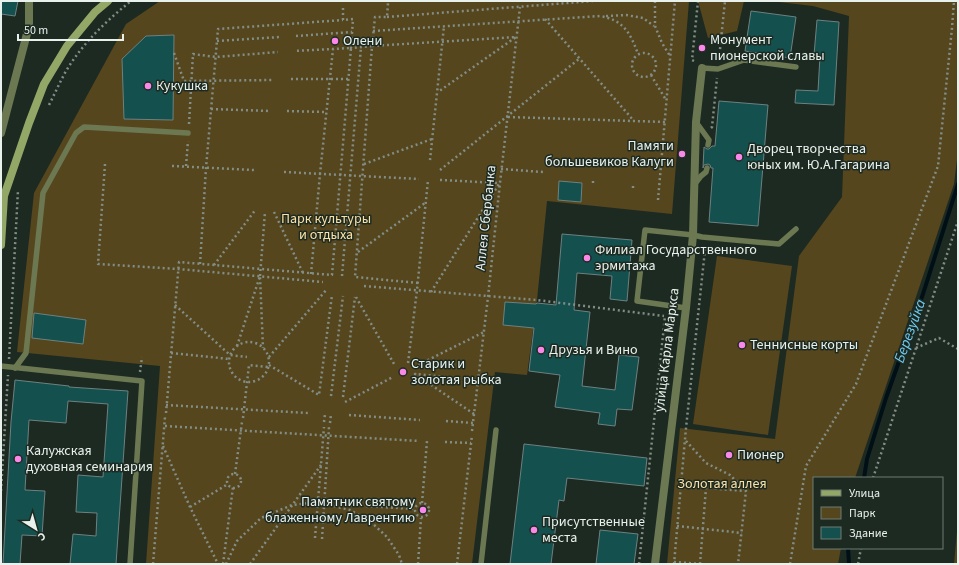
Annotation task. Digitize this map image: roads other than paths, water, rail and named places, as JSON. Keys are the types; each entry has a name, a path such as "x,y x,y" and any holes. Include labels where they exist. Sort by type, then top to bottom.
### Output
{"main road":[{"path":"1,245 2,193 44,84 67,46 95,12 108,1"}],"street":[{"path":"1,133 29,26 29,1"},
{"name":"улица Карла Маркса","path":"655,564 686,308 693,235 696,122 702,68"}],"lane":[{"path":"702,68 718,69 744,60 796,67"},
{"path":"696,122 709,140 708,146"},
{"path":"12,367 26,353 43,193 76,133 84,127 188,133"},
{"path":"694,185 706,172 707,168"},
{"path":"686,308 637,302 645,230 779,244 796,229"},
{"path":"1,366 140,381 130,564"},
{"path":"481,564 496,430"}],"waterway":[{"name":"Березуйка","path":"864,477 867,459 886,398 923,294 958,184"},
{"name":"Березуйка","path":"848,549 849,564"}],"place":[{"name":"Олени","path":"335,41"},
{"name":"Монумент пионерской славы","path":"702,48"},
{"name":"Кукушка","path":"148,86"},
{"name":"Памяти большевиков Калуги","path":"682,154"},
{"name":"Дворец творчества юных им. Ю.А.Гагарина","path":"739,157"},
{"name":"Филиал Государственного эрмитажа","path":"587,258"},
{"name":"Теннисные корты","path":"742,345"},
{"name":"Друзья и Вино","path":"541,350"},
{"name":"Старик и золотая рыбка","path":"403,372"},
{"name":"Пионер","path":"729,455"},
{"name":"Калужская духовная семинария","path":"18,459"},
{"name":"Памятник святому блаженному Лаврентию","path":"423,510"},
{"name":"Присутственные места","path":"534,530"}],"park label":[{"name":"Парк культуры и отдыха","path":"326,228"},
{"name":"Золотая аллея","path":"722,484"}]}
